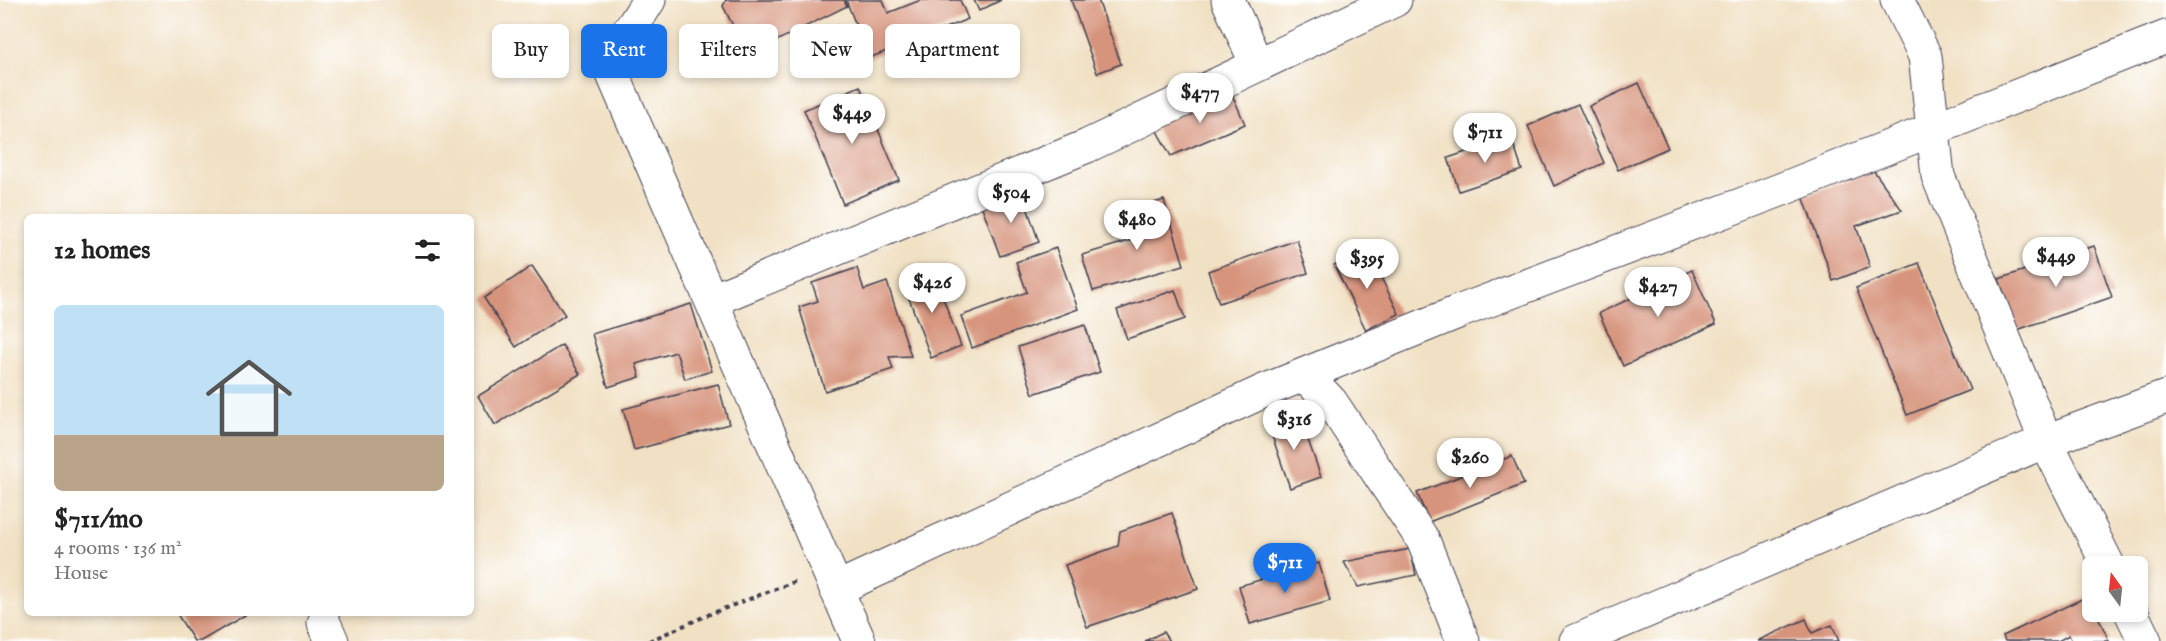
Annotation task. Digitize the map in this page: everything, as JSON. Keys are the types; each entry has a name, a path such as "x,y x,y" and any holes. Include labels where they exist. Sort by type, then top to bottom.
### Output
{"street":[{"path":"649,0 611,53 611,70 635,130 712,300 859,641"},
{"path":"1228,0 1257,65"},
{"path":"712,300 1087,146 1395,0"},
{"path":"1897,0 1925,56 1938,176 2046,441 2104,556"},
{"path":"831,580 1266,390 1306,376 1458,312 2166,38"},
{"path":"1306,376 1331,402 1423,540 1463,641"},
{"path":"1591,638 2046,441 2166,397"},
{"path":"2136,622 2145,641"}],"path":[{"path":"649,641 710,614 831,580"}],"building":[{"path":"726,0 844,0 847,6 811,24 790,24 790,34 778,40 778,24 732,24 723,6"},
{"path":"846,0 883,0 888,13 921,0 960,0 968,19 955,24 885,24 885,52 873,56 873,24 856,24"},
{"path":"974,0 1001,0 979,11"},
{"path":"1071,0 1098,0 1121,64 1097,73"},
{"path":"1639,83 1668,148 1618,170 1589,106"},
{"path":"860,86 899,180 843,204 804,110"},
{"path":"1231,92 1245,124 1171,156 1153,124"},
{"path":"1578,104 1604,163 1554,186 1528,126"},
{"path":"1511,137 1522,170 1459,191 1448,158"},
{"path":"1874,171 1902,210 1856,226 1870,267 1833,281 1803,196"},
{"path":"1022,193 1039,242 1000,256 982,207"},
{"path":"1164,200 1184,265 1093,291 1082,255 1139,238 1130,210"},
{"path":"1297,240 1308,273 1219,303 1208,271"},
{"path":"2094,246 2112,297 2017,330 1999,279"},
{"path":"1056,248 1078,309 972,348 961,316 1027,292 1016,262"},
{"path":"1367,249 1399,314 1366,330 1334,265"},
{"path":"1919,263 1970,390 1907,415 1856,288"},
{"path":"532,266 565,315 516,347 484,298"},
{"path":"857,268 864,290 887,282 911,356 889,357 893,369 825,391 799,307 818,301 812,283"},
{"path":"1692,270 1716,324 1623,366 1599,313"},
{"path":"933,271 961,346 931,358 903,282"},
{"path":"1175,290 1185,319 1127,339 1117,310"},
{"path":"691,304 712,371 685,379 676,352 636,364 640,377 608,387 592,334"},
{"path":"1085,325 1100,372 1033,394 1018,347"},
{"path":"562,345 580,374 495,425 478,396"},
{"path":"718,384 729,424 634,450 623,409"},
{"path":"1299,414 1321,477 1290,488 1268,424"},
{"path":"1512,456 1524,484 1429,522 1417,493"},
{"path":"1172,513 1198,589 1087,627 1065,565 1118,546 1120,531"},
{"path":"1410,549 1416,575 1358,587 1344,562"},
{"path":"1319,563 1330,601 1250,624 1239,586"},
{"path":"2082,599 2082,622 2100,622 2109,641 2072,641 2069,635 2058,641 2005,641 2003,636"},
{"path":"178,616 244,616 201,641 194,641"},
{"path":"1806,619 1812,633 1832,625 1839,641 1757,641"},
{"path":"1163,632 1169,641 1145,641"}]}
